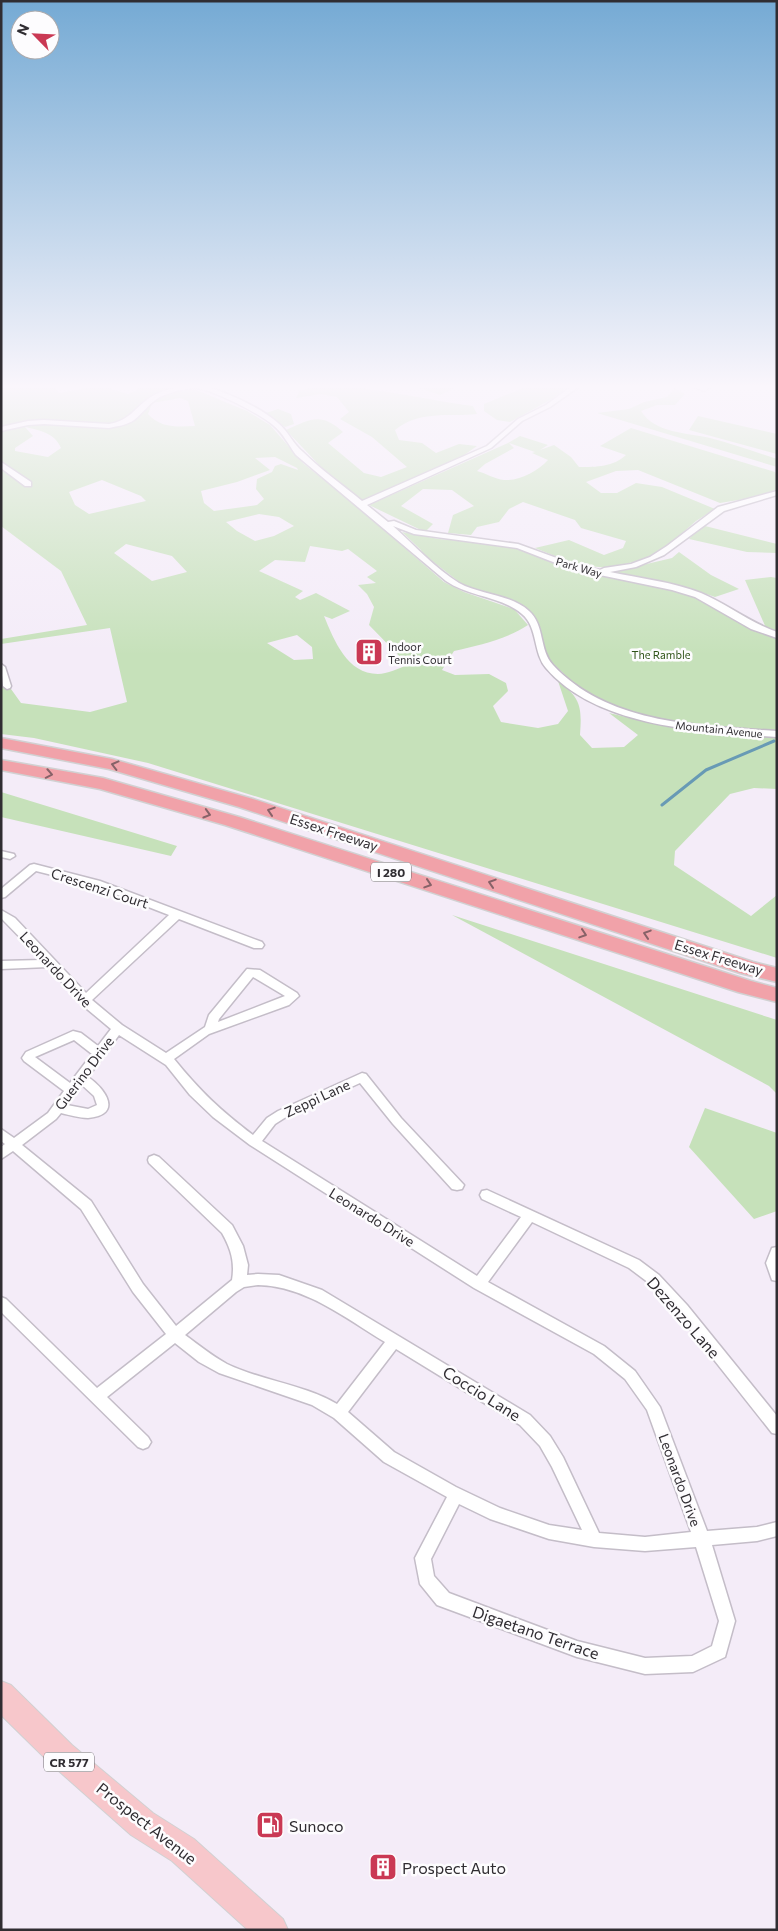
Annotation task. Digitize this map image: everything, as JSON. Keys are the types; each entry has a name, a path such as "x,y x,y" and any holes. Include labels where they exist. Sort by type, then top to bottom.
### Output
{"highway":[{"name":"Essex Freeway","path":"1,743 112,764 246,803 748,968 777,975"},
{"name":"Essex Freeway","path":"1,765 103,784 232,821 728,981 777,995"}],"main road":[{"name":"Prospect Avenue","path":"1,1695 69,1761 142,1824 183,1850 272,1930"}],"street":[{"path":"15,474 28,484"},
{"name":"Mountain Avenue","path":"325,474 457,584 524,611 534,623 542,658 569,686 588,697 630,713 683,727 777,734"},
{"path":"362,504 429,474"},
{"path":"587,571 612,570 635,565 659,556 678,543 700,522 722,509 777,493"},
{"name":"Park Way","path":"376,516 398,527 414,532 518,546 587,571 674,588 698,595 754,628 777,635"},
{"path":"1,667 7,686"},
{"name":"Crescenzi Court","path":"1,895 34,867 96,883 258,945"},
{"name":"Leonardo Drive","path":"1,914 11,920 85,1000 118,1028 166,1059 216,1114 254,1142 479,1284 599,1350 630,1375 653,1407 702,1540"},
{"path":"85,1000 178,914"},
{"path":"1,965 51,963"},
{"path":"166,1059 188,1041 210,1029 286,1002 293,996 256,973 251,972 212,1018 210,1029"},
{"name":"Guerino Drive","path":"1,1154 52,1116 118,1028"},
{"path":"72,1090 28,1058 30,1055 73,1035 77,1036 98,1053"},
{"path":"59,1108 88,1114 98,1112 103,1106 102,1097 94,1087 80,1078"},
{"name":"Zeppi Lane","path":"254,1142 271,1121 282,1114 362,1078 397,1121 457,1185"},
{"name":"Leonardo Drive","path":"1,1134 86,1205 138,1288 175,1336 204,1358 224,1369 317,1400 340,1413 389,1457 456,1495 496,1514 549,1532 594,1540 646,1544 757,1534 777,1529"},
{"path":"98,1396 239,1283 241,1265 236,1246 227,1229 154,1160"},
{"name":"Dezenzo Lane","path":"488,1195 634,1264 654,1279 682,1309 777,1428"},
{"path":"479,1284 529,1216"},
{"path":"777,1252 773,1264 777,1276"},
{"name":"Coccio Lane","path":"239,1283 281,1281 298,1285 318,1294 525,1420 545,1441 558,1462 594,1540"},
{"path":"1,1303 143,1442"},
{"path":"340,1413 395,1340"},
{"name":"Digaetano Terrace","path":"456,1495 423,1558 426,1578 443,1600 577,1649 645,1666 693,1664 719,1651 727,1621 702,1540"}],"green space":[{"path":"1,474 259,474 201,491 204,503 214,511 257,505 264,499 256,489 257,479 267,474 317,474 444,582 464,592 514,609 528,625 501,638 454,651 442,670 455,675 489,674 506,683 508,691 493,706 501,722 538,728 558,724 568,711 558,681 576,698 581,717 580,735 592,748 624,747 638,735 609,713 660,725 661,723 777,737 777,789 754,788 730,794 675,851 674,865 751,916 777,895 777,958 148,763 34,738 1,734 1,675 21,703 90,712 127,702 110,628 1,644 1,639 87,625 61,571 1,526","holes":["102,480 141,496 146,501 89,514 75,505 69,492","259,514 279,517 294,526 274,536 255,541 226,522","126,544 172,556 187,572 152,581 114,553","310,546 342,551 348,549 377,571 367,577 376,583 358,585 367,594 374,607 369,625 408,665 382,674 367,672 358,668 350,662 337,645 324,616 332,619 350,611 316,593 300,600 295,597 303,591 259,571 275,560 305,562","297,635 312,647 313,659 294,660 267,643"]},
{"path":"330,474 369,474 381,477 389,474 424,474 363,501"},
{"path":"438,474 486,474 510,480 528,474 608,474 586,482 601,493 617,493 636,483 662,487 715,509 696,521 656,556 610,568 577,565 535,548 569,540 604,555 623,548 626,541 581,528 575,520 523,502 509,509 499,522 477,527 471,535 448,533 453,515 474,506 452,490 423,489 401,506 433,524 425,532 369,505"},
{"path":"648,474 776,474 777,476 777,489 757,497 720,503"},
{"path":"701,525 777,544 777,553 747,552 689,539"},
{"name":"The Ramble","path":"402,532 439,539 478,542 515,548 570,570 663,588 695,597 742,625 777,637 777,732 691,724 662,719 633,712 606,702 581,688 550,660 543,647 535,616 518,605 463,585 422,553"},
{"path":"679,552 711,575 739,589 715,597 686,587 613,572 672,558"},
{"path":"777,578 777,632 766,628 745,580"},
{"path":"1,792 177,846 171,856 1,817"},
{"path":"452,915 777,1020 777,1094 769,1086"},
{"path":"705,1108 777,1133 777,1211 754,1219 689,1147"}],"waterway":[{"path":"662,805 706,770 774,741"}],"place":[{"name":"Indoor Tennis Court","path":"369,652"},
{"name":"Sunoco","path":"270,1825"},
{"name":"Prospect Auto","path":"383,1867"}]}
